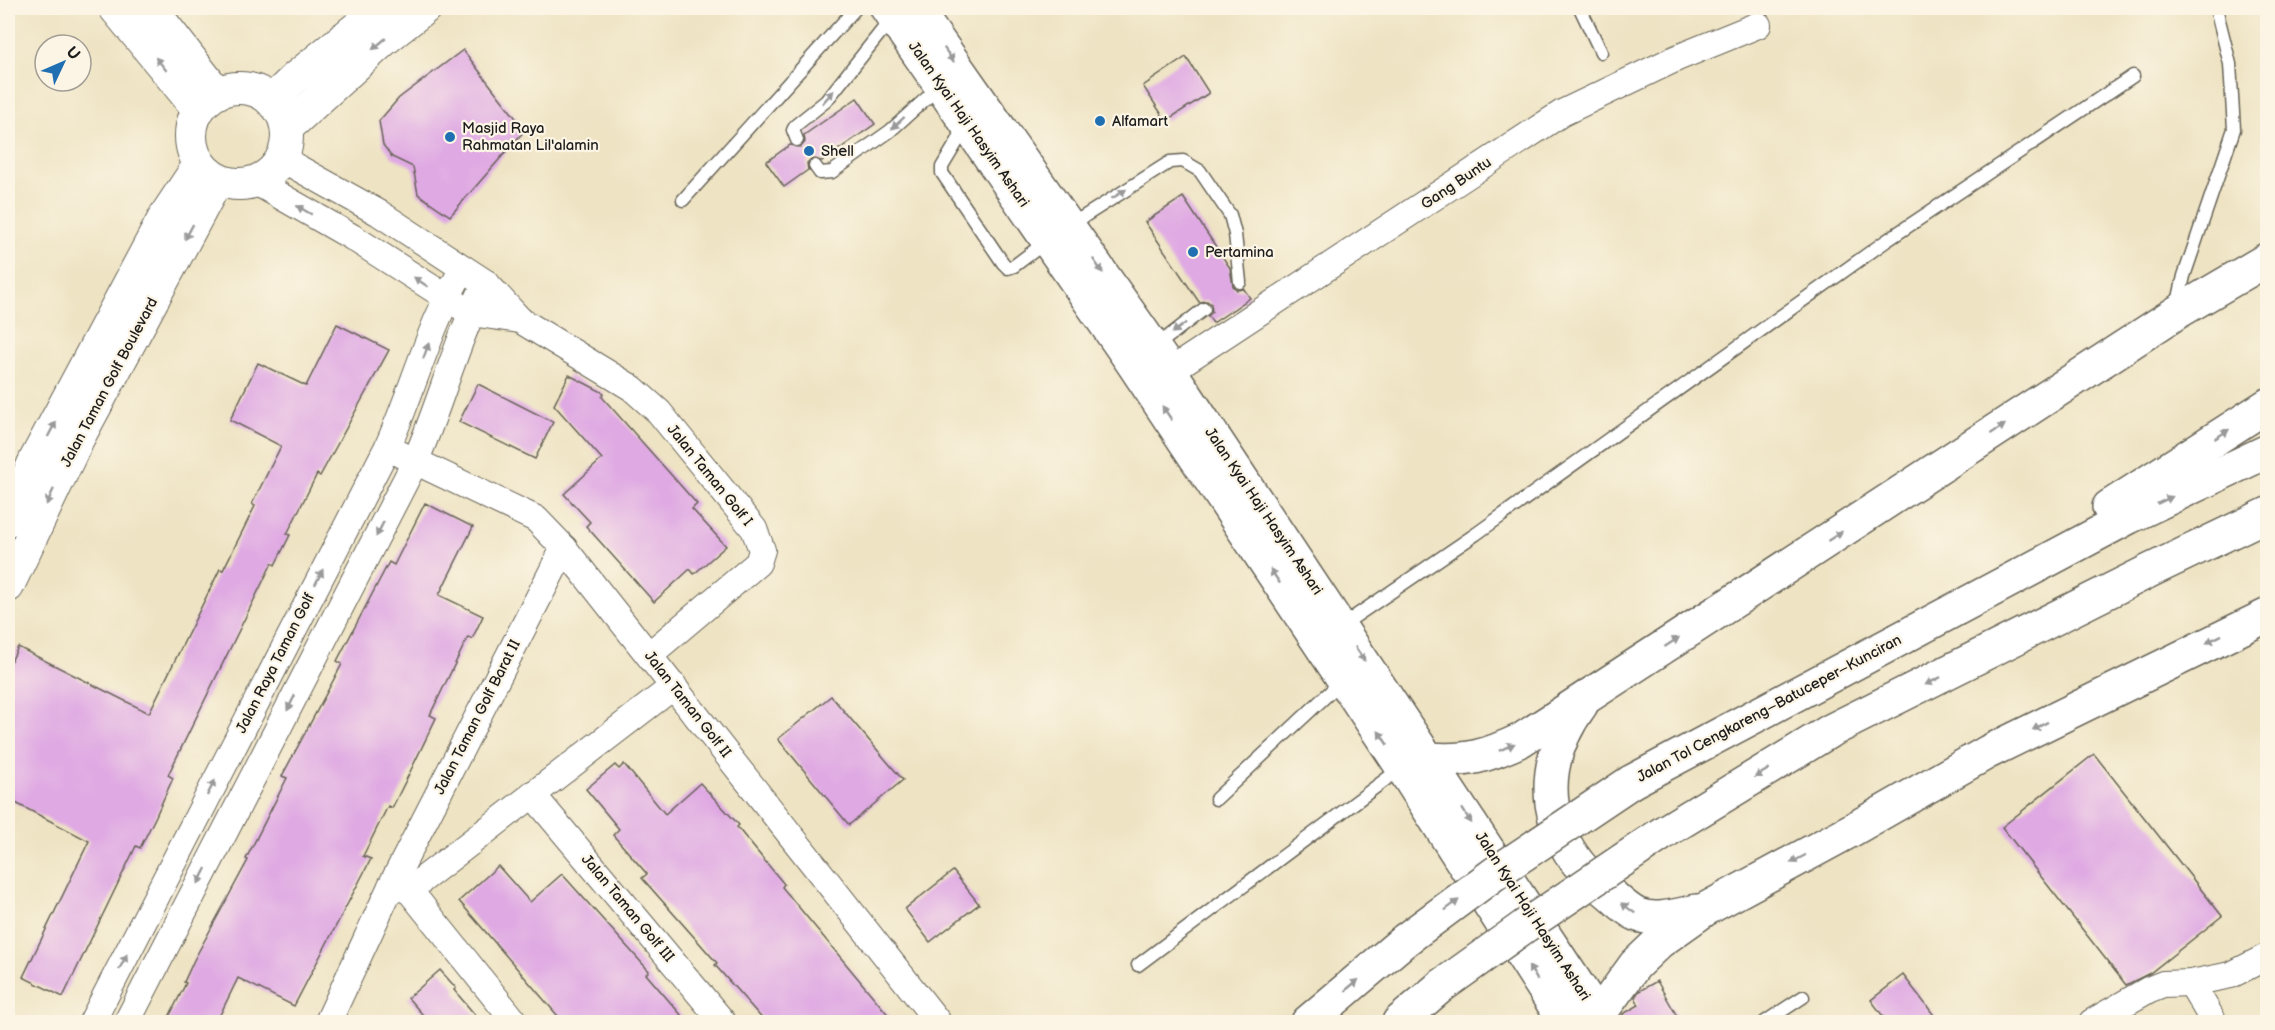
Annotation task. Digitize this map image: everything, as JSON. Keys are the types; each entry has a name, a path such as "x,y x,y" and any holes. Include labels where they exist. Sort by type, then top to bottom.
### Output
{"main road":[{"name":"Jalan Kyai Haji Hasyim Ashari","path":"898,10 942,85 968,123 1060,232"},
{"name":"Jalan Kyai Haji Hasyim Ashari","path":"898,10 1060,232 1341,626 1557,1017"},
{"path":"1416,763 1460,761 1490,755 1521,740 2176,313 2268,259"},
{"name":"Jalan Kyai Haji Hasyim Ashari","path":"1152,360 1343,679 1416,763 1600,1019"},
{"path":"1944,614 2268,405"},
{"name":"Jalan Tol Cengkareng–Batuceper–Kunciran","path":"1308,1023 1406,940 1494,874 1631,782 2129,517 2268,451"},
{"path":"1399,1023 1440,987 1525,926 1666,831 1830,731 2268,514"},
{"path":"1962,666 2268,540"},
{"path":"1600,1019 1635,965 1659,942 1704,910 1850,831 1988,752 2268,615"},
{"path":"1585,699 1564,728 1552,761 1551,797 1559,831 1576,863 1602,888 1638,915 1661,918 1704,910"}],"street":[{"path":"115,8 207,101"},
{"path":"152,8 207,101"},
{"path":"271,101 295,78 381,8"},
{"path":"287,128 382,40 425,8"},
{"name":"Gang Buntu","path":"1152,360 1562,112 1677,58 1758,25"},
{"path":"231,88 246,88 271,101 281,114 287,128 287,144 282,159 271,173 256,182 236,185 208,173 191,147 191,128 207,101 231,88"},
{"path":"127,1023 415,462 433,420 471,313 486,283 379,213 282,159"},
{"name":"Jalan Taman Golf Boulevard","path":"8,520 35,460 165,216 208,173"},
{"name":"Jalan Taman Golf Boulevard","path":"8,586 208,173"},
{"path":"256,182 471,313"},
{"path":"330,225 346,195"},
{"name":"Jalan Raya Taman Golf","path":"92,1023 387,448 406,406 445,298 463,269"},
{"name":"Jalan Taman Golf I","path":"486,283 520,320 633,388 659,412 754,529 762,550 758,563 649,655"},
{"name":"Jalan Taman Golf I","path":"471,313 520,320"},
{"name":"Jalan Taman Golf II","path":"387,448 536,519 564,548 938,1023"},
{"name":"Jalan Taman Golf Barat II","path":"328,1023 400,888 564,548"},
{"name":"Jalan Taman Golf Barat II","path":"400,888 532,794 674,687"},
{"name":"Jalan Taman Golf III","path":"532,794 723,1023"},
{"path":"400,888 515,1023"},
{"path":"2092,1023 2148,990 2163,984 2191,983 2231,975 2268,956"},
{"path":"2191,983 2214,1023"}],"lane":[{"path":"683,200 856,8"},
{"path":"1580,8 1601,52"},
{"path":"2176,313 2184,276 2234,129 2230,64 2216,8"},
{"path":"797,140 794,130 796,125 826,101 898,10"},
{"path":"1341,626 1476,534 1886,241 2133,76"},
{"path":"815,166 820,173 832,172 890,131 942,85"},
{"path":"968,123 942,167 944,178 1008,268 1170,162 1183,161 1200,171 1230,215 1235,234 1240,282"},
{"path":"1152,360 1204,309"},
{"path":"1216,799 1343,679"},
{"path":"1138,965 1416,763"},
{"path":"1765,1023 1803,997"}],"building":[{"name":"Masjid Raya Rahmatan Lil'alamin","path":"463,50 525,130 450,216 418,194 413,167 392,157 383,145 379,121 399,98"},
{"path":"1186,57 1209,93 1166,121 1143,86"},
{"name":"Shell","path":"857,98 875,124 822,161 811,159 807,163 808,170 784,187 766,162 790,145 801,147 805,142 804,135"},
{"name":"Pertamina","path":"1183,197 1230,268 1233,286 1237,290 1244,289 1250,298 1213,323 1208,316 1212,312 1211,304 1207,301 1199,302 1145,222"},
{"path":"337,324 389,350 320,476 317,474 287,534 290,535 275,565 272,563 168,775 173,778 155,818 140,848 136,846 63,997 23,977 89,841 8,799 8,668 18,647 149,713 220,569 223,570 255,506 252,504 281,446 230,420 258,363 306,386"},
{"path":"569,375 604,393 602,397 697,504 692,509 726,546 694,574 690,569 654,602 586,526 590,522 564,494 602,459 554,405"},
{"path":"478,384 553,422 535,459 459,422"},
{"path":"425,503 473,527 439,595 483,616 472,639 468,637 430,715 436,718 392,808 388,806 363,856 371,859 294,1006 238,978 216,1023 166,1023 186,983 184,982 194,960 248,860 246,859 287,778 282,776 342,664 337,661 389,562 394,565"},
{"path":"831,696 903,780 849,825 778,739"},
{"path":"2094,754 2222,916 2150,973 2126,985 2002,827"},
{"path":"624,764 665,814 700,783 739,825 737,827 784,884 782,887 895,1023 766,1023 642,878 647,874 613,835 619,829 586,789 615,765 619,769"},
{"path":"498,866 530,902 562,874 649,971 646,974 688,1023 564,1023 459,901"},
{"path":"953,871 979,904 930,942 905,909"},
{"path":"440,970 482,1023 430,1023 408,998"},
{"path":"1903,975 1940,1023 1888,1023 1871,1000"},
{"path":"1657,981 1681,1023 1620,1023 1623,1014 1639,1005 1635,997 1639,991"}],"place":[{"name":"Alfamart","path":"1100,121"},
{"name":"Masjid Raya Rahmatan Lil'alamin","path":"450,137"},
{"name":"Shell","path":"809,151"},
{"name":"Pertamina","path":"1193,252"}]}
